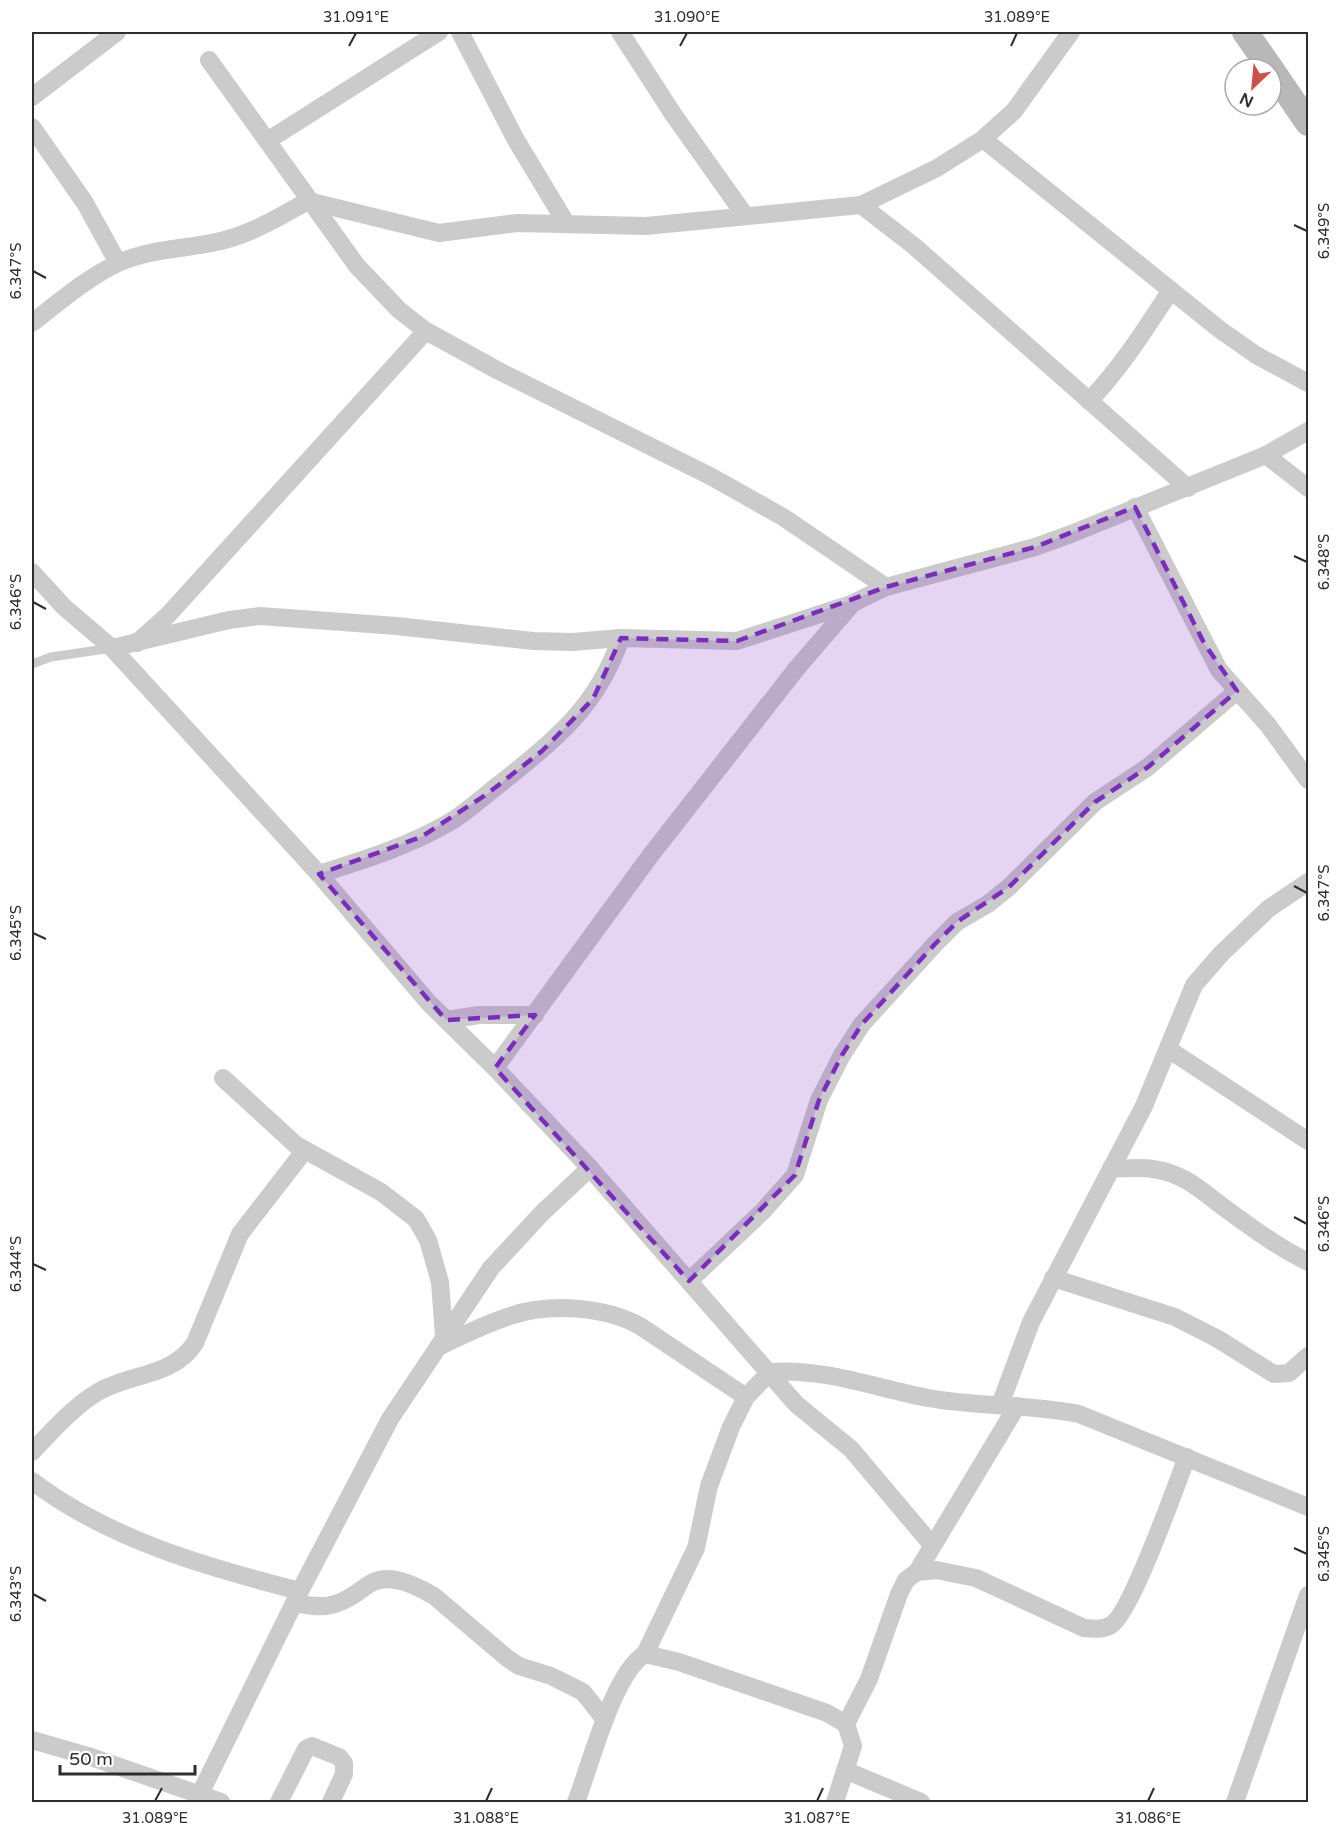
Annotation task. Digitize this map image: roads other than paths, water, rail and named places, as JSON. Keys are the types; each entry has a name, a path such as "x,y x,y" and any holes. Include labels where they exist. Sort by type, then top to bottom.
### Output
{"street":[{"path":"32,97 117,32"},
{"path":"267,141 439,32"},
{"path":"460,32 516,140 567,224"},
{"path":"620,32 673,114 744,214"},
{"path":"32,324 76,289 118,263 143,255 218,242 250,232 308,201 439,233 456,232 492,224 645,226 744,214 800,213 861,204 937,168 983,139 1014,111 1071,32"},
{"path":"1245,32 1263,57"},
{"path":"209,60 308,201 357,266 399,310 426,331 563,404 712,477 783,517 886,587"},
{"path":"1283,87 1308,123"},
{"path":"32,127 85,203 118,263"},
{"path":"983,139 1247,349 1308,384"},
{"path":"861,204 914,246 1188,488"},
{"path":"1089,400 1106,383 1143,333 1170,290"},
{"path":"135,644 168,615 426,331"},
{"path":"112,648 260,616 397,626 533,641 572,642 621,639 737,641 853,603 886,587 1035,547 1266,455 1308,431"},
{"path":"1266,455 1308,488"},
{"path":"1135,507 1182,593 1204,643 1219,670 1268,725 1308,780"},
{"path":"32,572 64,607 112,648 319,874 446,1020 590,1168 811,1418 851,1449 932,1545"},
{"path":"495,1068 650,856 797,668 853,603"},
{"path":"319,874 378,856 421,837 452,821 487,794 542,751 593,699 611,668 621,639"},
{"path":"689,1281 763,1211 795,1175 819,1100 842,1055 862,1024 935,944 957,922 988,904 1009,887 1095,802 1148,767 1237,692"},
{"path":"846,1724 869,1679 906,1580 917,1572 1008,1406 1031,1322 1144,1106 1194,985 1221,954 1268,909 1308,882"},
{"path":"446,1020 479,1015 535,1015"},
{"path":"1168,1049 1308,1141"},
{"path":"223,1078 305,1150 381,1192 416,1220 428,1240 440,1282 441,1342"},
{"path":"32,1452 97,1392 153,1373 187,1355 195,1343 240,1234 305,1150"},
{"path":"200,1794 297,1597 390,1419 492,1268 542,1213 590,1168"},
{"path":"1111,1168 1155,1169 1200,1186 1224,1208 1288,1252 1308,1262"},
{"path":"1053,1278 1175,1317 1218,1339 1274,1374 1289,1373 1308,1356"},
{"path":"441,1342 510,1316 532,1311 605,1312 624,1317 640,1326 746,1397"},
{"path":"576,1803 605,1720 622,1680 636,1659 645,1654 696,1548 717,1462 746,1397 770,1372 804,1370 930,1398 1051,1408 1079,1414 1308,1507"},
{"path":"917,1572 936,1570 976,1578 1084,1628 1098,1629 1113,1624 1126,1605 1141,1572 1187,1457"},
{"path":"32,1481 55,1499 84,1515 159,1549 297,1597 330,1606 352,1596 378,1579 398,1580 419,1587 434,1596 519,1666 575,1686 592,1701 605,1720"},
{"path":"1235,1803 1308,1595"},
{"path":"645,1654 669,1659 828,1713 846,1724 854,1746 848,1771 835,1803"},
{"path":"32,1740 91,1757 221,1803"},
{"path":"279,1803 306,1749 312,1746 339,1757 344,1763 344,1774 331,1803"},
{"path":"848,1771 921,1803"}],"lane":[{"path":"32,664 51,657 112,648"}]}
